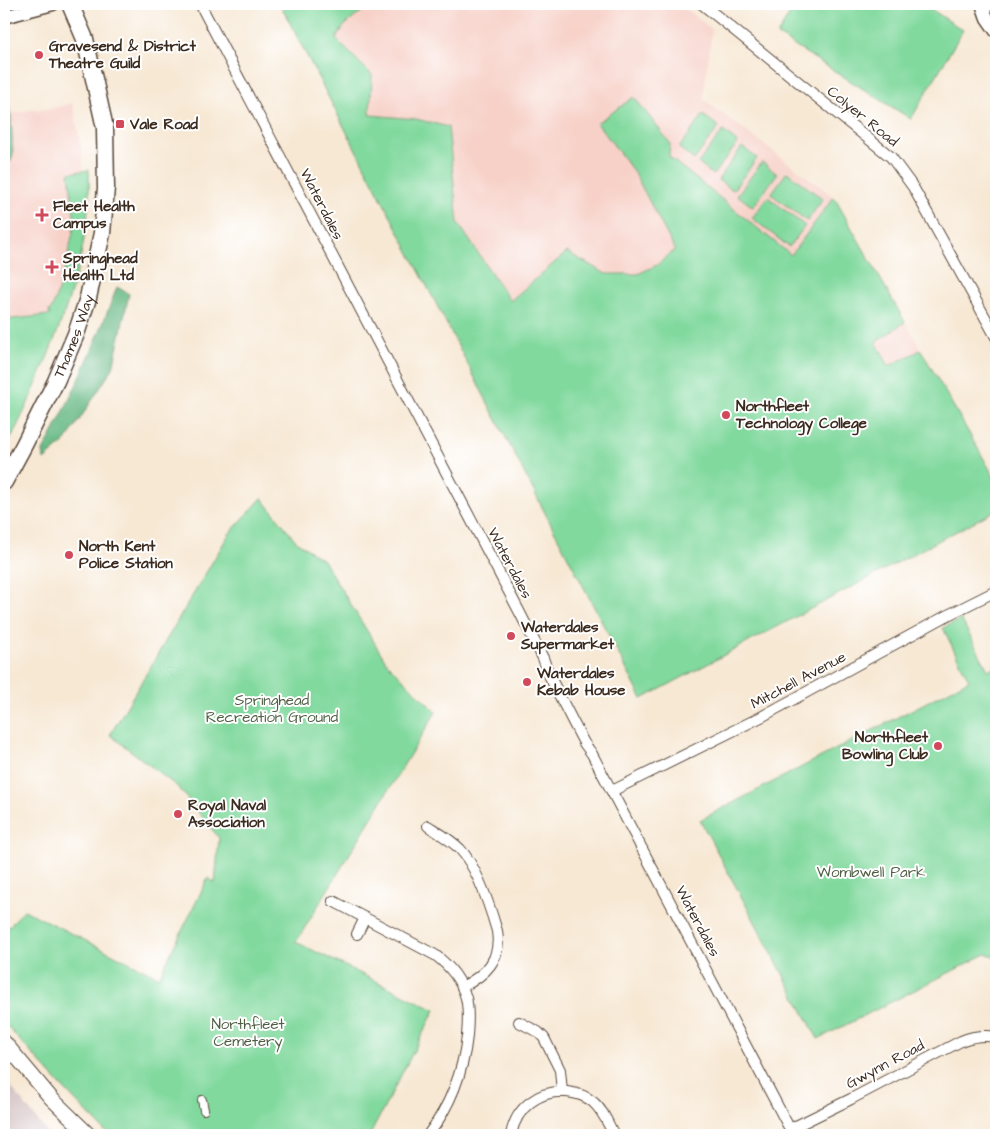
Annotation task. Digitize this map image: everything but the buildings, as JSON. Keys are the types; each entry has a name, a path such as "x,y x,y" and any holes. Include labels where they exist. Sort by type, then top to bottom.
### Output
{"main road":[{"name":"Thames Way","path":"4,482 56,381 76,334 88,298 102,233 106,188 105,128 84,39 70,4"},
{"path":"4,1042 52,1098 88,1135"}],"street":[{"path":"4,17 53,4"},
{"name":"Waterdales","path":"200,4 519,611 580,736 612,791 792,1132"},
{"name":"Colyer Road","path":"702,4 891,157 913,187 996,337"},
{"path":"982,4 987,18 996,32"},
{"name":"Mitchell Avenue","path":"612,791 761,717 948,615 996,591"},
{"path":"428,826 452,842 470,862 497,931 497,950 490,966 481,976 462,987"},
{"path":"333,901 435,955 448,966 462,987 467,1004 468,1018 461,1068 447,1105 428,1135"},
{"path":"357,934 365,918"},
{"path":"519,1022 539,1033 544,1038 560,1070 562,1092"},
{"name":"Gwynn Road","path":"792,1132 961,1041 975,1036 996,1037"},
{"path":"511,1135 515,1121 527,1104 547,1094 562,1092 587,1098 602,1113 614,1135"},
{"path":"202,1100 204,1110"}],"shaded area":[{"name":"Northfleet Technology College","path":"280,4 679,4 712,29 703,99 834,197 996,480 996,510 642,699"},
{"name":"Fleet Health Campus","path":"72,103 82,154 82,205 55,315 4,320 4,171 11,161 13,154 10,114 29,110 50,109"},
{"path":"4,1078 49,1135 4,1135"}],"green space":[{"name":"Northfleet Technology College","path":"280,4 371,4 344,26 336,39 372,75 370,115 416,119 448,127 458,223 510,301 567,252 606,274 638,274 657,265 675,250 634,172 597,123 634,97 670,143 669,157 791,255 834,197 905,322 876,342 889,366 921,350 996,480 996,510 642,699"},
{"path":"796,4 923,4 963,30 911,119 777,35"},
{"path":"7,99 11,116 13,154 11,161 4,171 4,100"},
{"path":"703,115 719,127 694,160 679,148"},
{"path":"723,131 738,143 713,175 698,163"},
{"path":"742,147 757,158 733,190 718,180"},
{"path":"762,162 777,174 753,207 737,195"},
{"path":"89,170 87,219 72,290 37,382 22,417 4,451 4,320 50,315 49,310 52,308 63,277 75,223 69,173"},
{"path":"787,172 823,199 807,221 771,194"},
{"path":"768,197 805,226 789,247 752,218"},
{"path":"117,287 129,294 113,368 65,442 44,460 43,451 83,370"},
{"path":"262,498 296,541 323,560 387,663 436,712 296,942 435,1010 370,1135 109,1135 4,1023 4,932 24,910 159,977 208,878 215,883 219,838 179,788 110,735 229,534"},
{"name":"Wombwell Park","path":"961,619 988,670 996,666 996,958 986,954 818,1039 700,820 969,680 943,628"}],"place":[{"name":"Gravesend & District Theatre Guild","path":"39,55"},
{"name":"Vale Road","path":"120,124"},
{"name":"Fleet Health Campus","path":"42,215"},
{"name":"Springhead Health Ltd","path":"52,267"},
{"name":"Northfleet Technology College","path":"726,415"},
{"name":"North Kent Police Station","path":"69,555"},
{"name":"Waterdales Supermarket","path":"511,636"},
{"name":"Waterdales Kebab House","path":"527,682"},
{"name":"Northfleet Bowling Club","path":"938,746"},
{"name":"Royal Naval Association","path":"178,814"}],"park label":[{"name":"Springhead Recreation Ground","path":"272,708"},
{"name":"Northfleet Cemetery","path":"248,1032"}]}
